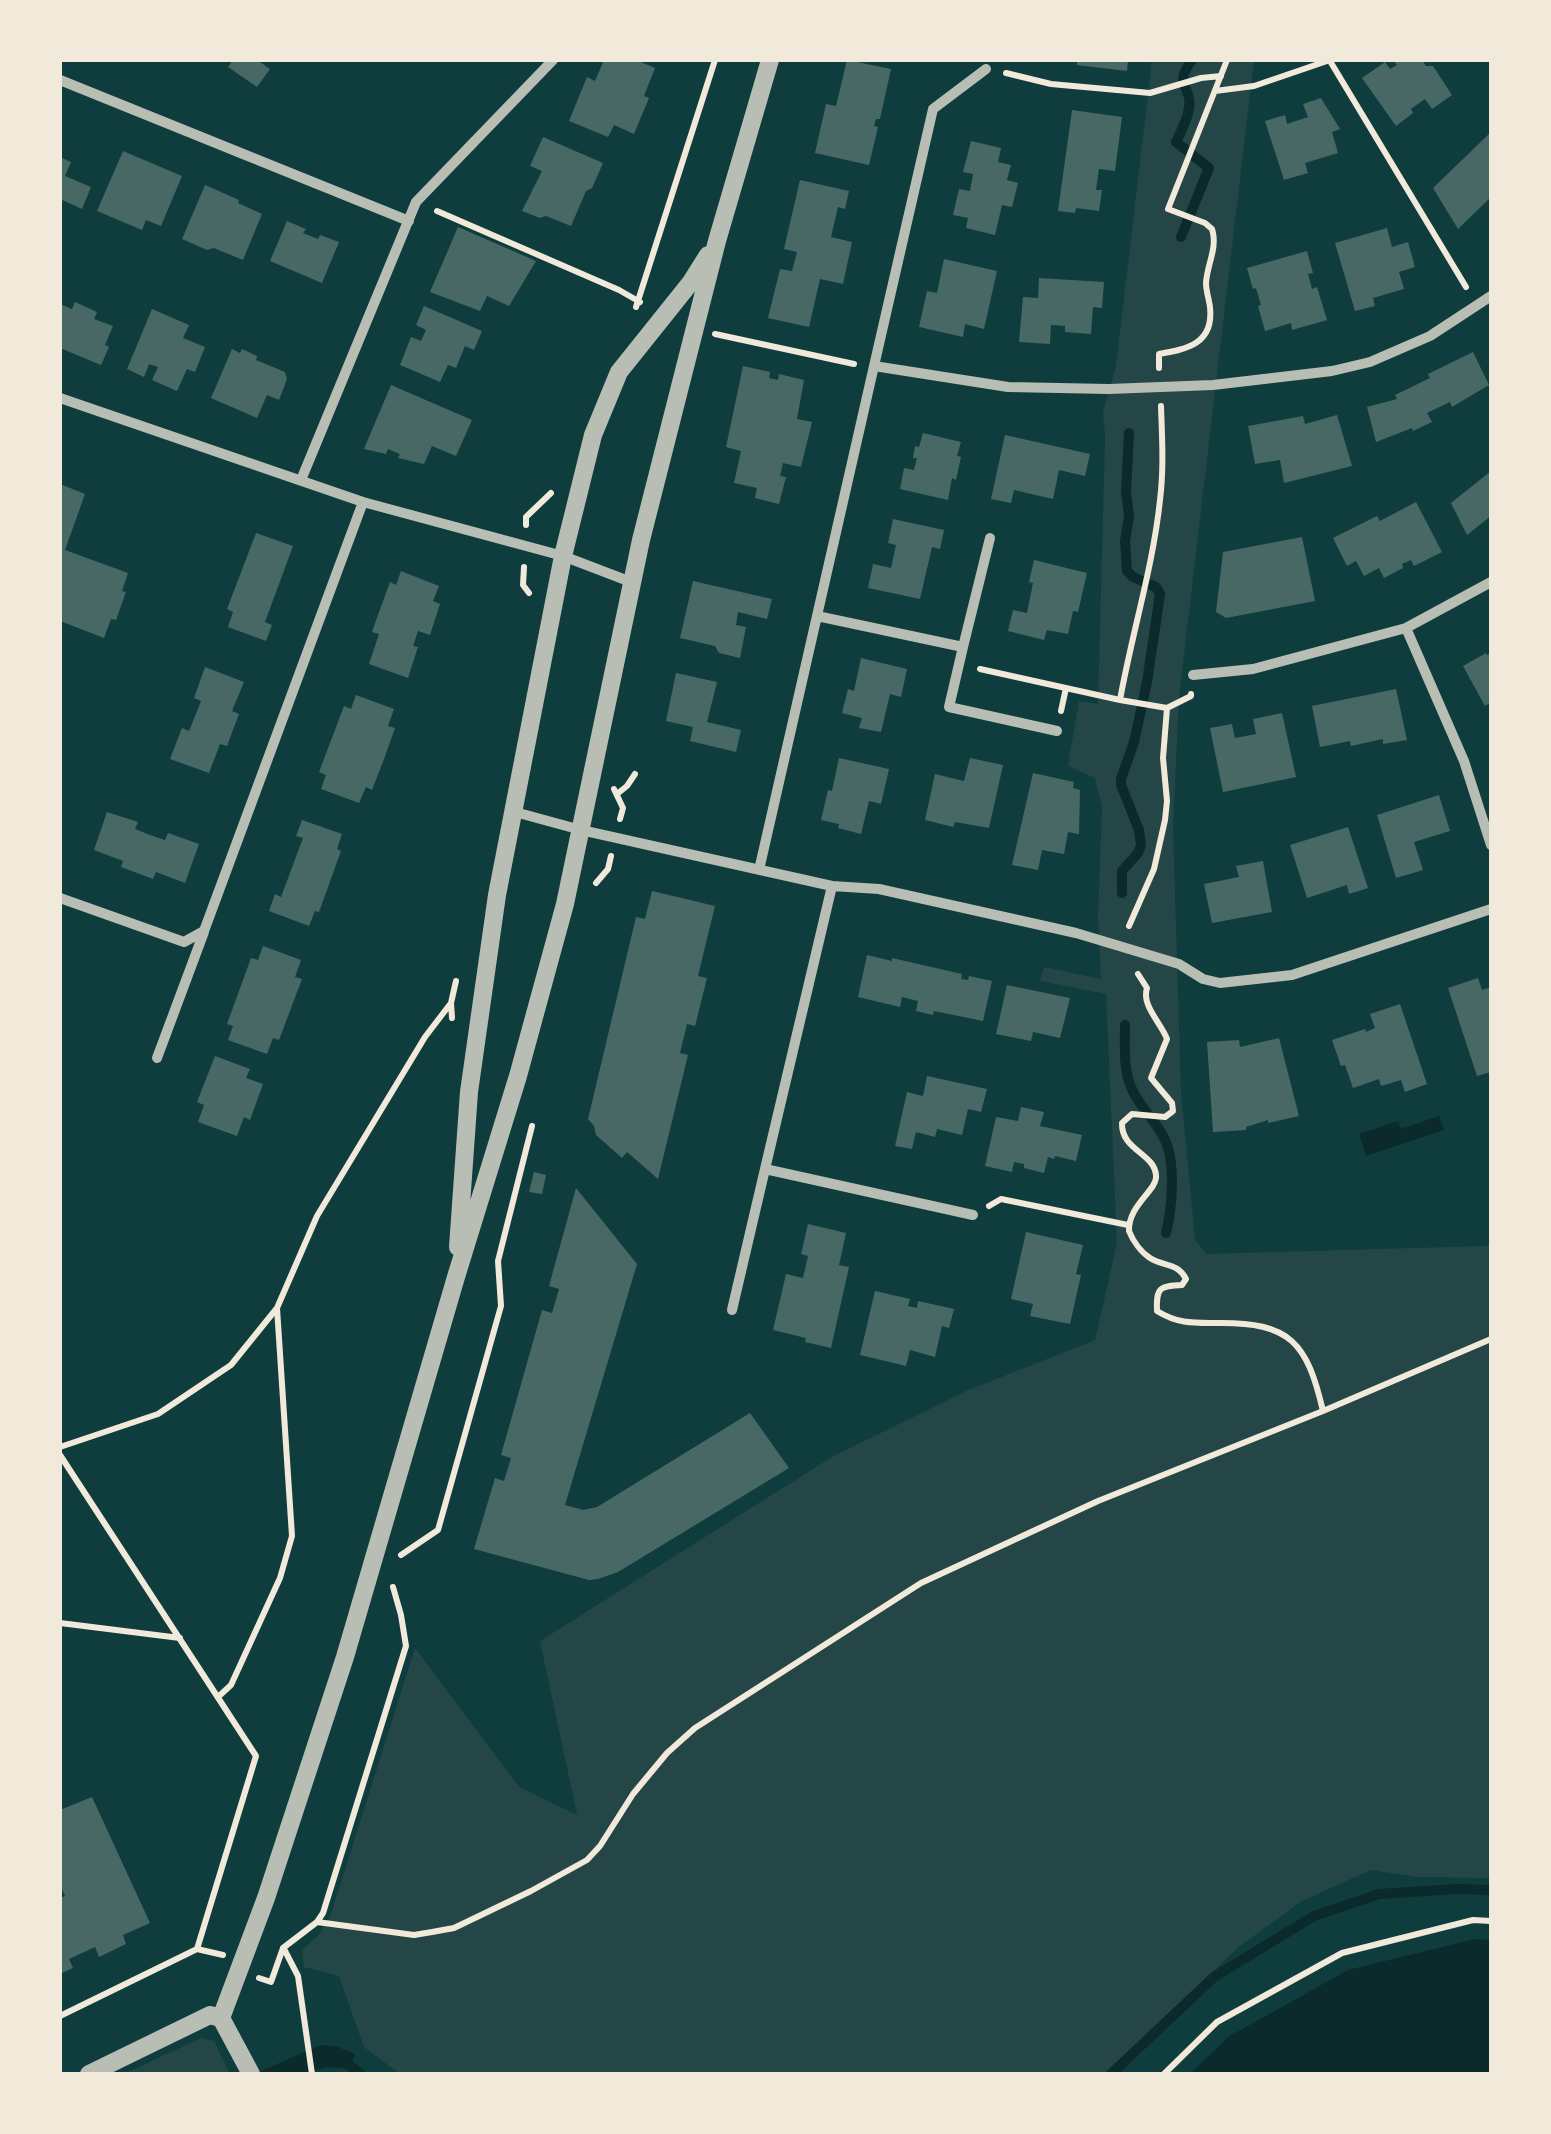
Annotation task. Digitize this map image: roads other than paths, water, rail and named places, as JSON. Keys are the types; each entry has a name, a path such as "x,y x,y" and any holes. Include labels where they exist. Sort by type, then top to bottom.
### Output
{"street":[{"path":"300,480 416,202 553,60"},
{"path":"222,2018 345,1657 518,1076 565,904 631,582 717,241 770,60"},
{"path":"759,870 933,109 986,69"},
{"path":"60,80 409,221"},
{"path":"456,1277 470,1092 497,895 563,556 593,435 620,372 691,282 717,241"},
{"path":"874,366 1008,387 1213,385 1332,371 1370,362 1430,336 1491,296"},
{"path":"60,398 363,502 563,556 631,582"},
{"path":"157,1058 363,502"},
{"path":"990,538 949,707 1057,731"},
{"path":"1193,675 1253,669 1406,628 1491,582"},
{"path":"818,616 963,647"},
{"path":"1406,628 1464,761 1491,844"},
{"path":"515,812 832,886 878,889 1076,934 1179,964 1203,979 1220,983 1292,975 1491,909"},
{"path":"732,1310 832,886"},
{"path":"60,898 184,942 204,931"},
{"path":"766,1168 974,1214"},
{"path":"89,2074 210,2016 222,2018"},
{"path":"222,2018 251,2074"}],"waterway":[{"path":"1181,237 1209,168 1176,142 1189,109 1183,81 1192,60"},
{"path":"1122,893 1122,871 1141,845 1121,779 1147,682 1160,594 1156,587 1127,571 1129,433"},
{"path":"1125,1025 1128,1080 1162,1133 1171,1161 1166,1233"},
{"path":"1111,2074 1214,1977 1314,1916 1379,1894 1491,1890"},
{"path":"342,2063 361,2074"}]}
